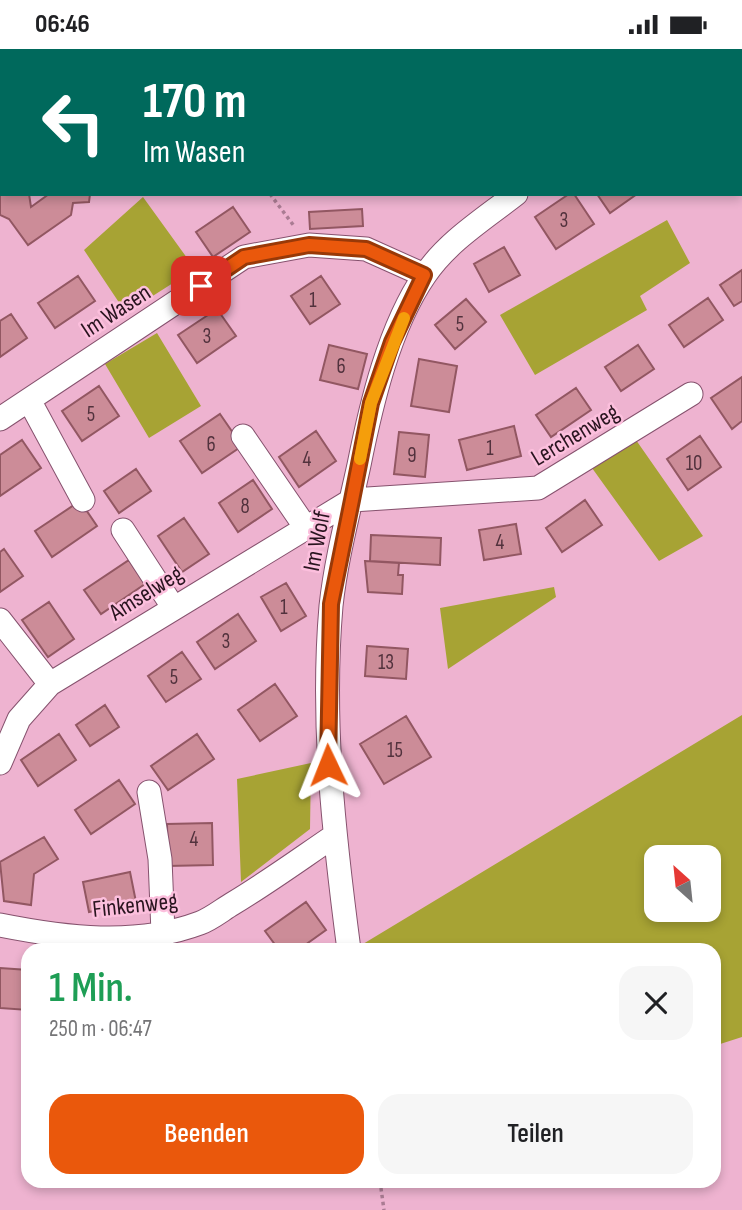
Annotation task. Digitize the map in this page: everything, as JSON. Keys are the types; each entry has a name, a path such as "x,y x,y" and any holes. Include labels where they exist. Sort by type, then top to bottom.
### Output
{"street":[{"name":"Im Wolf","path":"348,943 334,836 326,741 331,604 371,403 392,342 424,275 455,241 513,196"},
{"name":"Im Wasen","path":"0,419 244,257 303,246 366,249 424,275"},
{"name":"Lerchenweg","path":"352,500 538,488 691,394"},
{"path":"29,400 83,500"},
{"path":"243,436 306,528"},
{"name":"Amselweg","path":"0,763 19,719 50,684 352,500"},
{"path":"123,530 173,607"},
{"path":"0,620 50,684"},
{"path":"149,792 160,859 163,933"},
{"name":"Finkenweg","path":"0,925 60,937 163,933 202,923 267,883 334,836"}],"path":[{"path":"272,196 298,231 303,246"},
{"path":"381,1188 384,1210"}],"shaded area":[{"path":"143,197 195,269 126,313 84,250"},
{"path":"667,220 690,263 640,296 647,310 535,375 500,315"},
{"path":"157,333 201,406 149,438 105,364"},
{"path":"636,440 703,536 659,561 592,468"},
{"path":"554,587 556,597 448,669 440,608"},
{"path":"742,715 742,1037 721,1044 721,943 365,943"},
{"path":"311,763 310,829 241,882 237,779"}],"building":[{"path":"0,196 29,196 31,207 46,196 90,196 89,202 73,203 71,215 28,245 9,219 0,215"},
{"path":"566,196 575,196 594,224 556,249 535,217"},
{"path":"598,196 634,196 610,213"},
{"path":"233,207 250,232 213,257 196,232"},
{"path":"362,209 363,226 310,229 309,212"},
{"path":"504,247 520,275 489,292 474,264"},
{"path":"742,270 742,301 734,306 720,285"},
{"path":"78,276 95,301 55,328 38,303"},
{"path":"321,276 340,304 310,324 291,296"},
{"path":"708,298 723,320 684,347 669,325"},
{"path":"466,299 486,322 455,349 435,325"},
{"path":"217,309 236,336 197,363 178,335"},
{"path":"11,314 27,338 0,357 0,321"},
{"path":"329,345 367,354 358,389 320,380"},
{"path":"638,345 654,369 621,391 605,367"},
{"path":"419,359 457,366 449,412 411,406"},
{"path":"742,377 742,421 732,429 711,398"},
{"path":"99,386 119,416 82,441 62,411"},
{"path":"576,388 591,410 551,437 536,415"},
{"path":"220,414 242,446 202,473 180,441"},
{"path":"514,426 521,456 467,470 459,440"},
{"path":"316,431 336,461 299,487 279,457"},
{"path":"399,432 429,435 425,477 394,474"},
{"path":"700,436 721,467 688,490 667,459"},
{"path":"22,440 41,468 0,496 0,455"},
{"path":"136,469 151,491 119,513 104,491"},
{"path":"253,480 272,509 238,532 219,503"},
{"path":"585,500 602,525 562,552 546,528"},
{"path":"80,501 97,526 52,557 35,531"},
{"path":"184,518 209,554 182,572 158,536"},
{"path":"516,524 521,554 484,560 479,530"},
{"path":"371,535 441,538 440,565 370,561"},
{"path":"4,549 23,576 0,592 0,552"},
{"path":"129,560 145,584 101,614 84,590"},
{"path":"365,561 399,563 398,575 403,575 402,594 368,592"},
{"path":"286,583 306,616 281,631 261,597"},
{"path":"49,602 74,639 48,657 22,620"},
{"path":"238,614 256,641 215,669 197,642"},
{"path":"367,646 408,649 406,679 365,676"},
{"path":"182,652 201,679 166,702 148,676"},
{"path":"275,684 297,716 260,741 238,710"},
{"path":"105,705 119,727 90,746 76,725"},
{"path":"406,716 431,757 384,784 360,744"},
{"path":"59,734 76,760 38,786 21,760"},
{"path":"197,734 214,759 168,790 151,766"},
{"path":"119,780 135,804 91,834 75,810"},
{"path":"212,823 213,865 168,866 167,824"},
{"path":"44,837 58,859 34,874 31,905 4,901 0,862"},
{"path":"130,872 136,902 89,912 83,882"},
{"path":"306,902 326,930 308,943 274,943 265,931"},
{"path":"0,968 21,970 21,1010 0,1008"}],"slow traffic":[{"path":"360,459 371,403 392,342 404,318"}],"route":[{"path":"201,286 244,257 309,245 366,249 424,275 392,342 371,403 331,604 326,741 328,765"}]}
